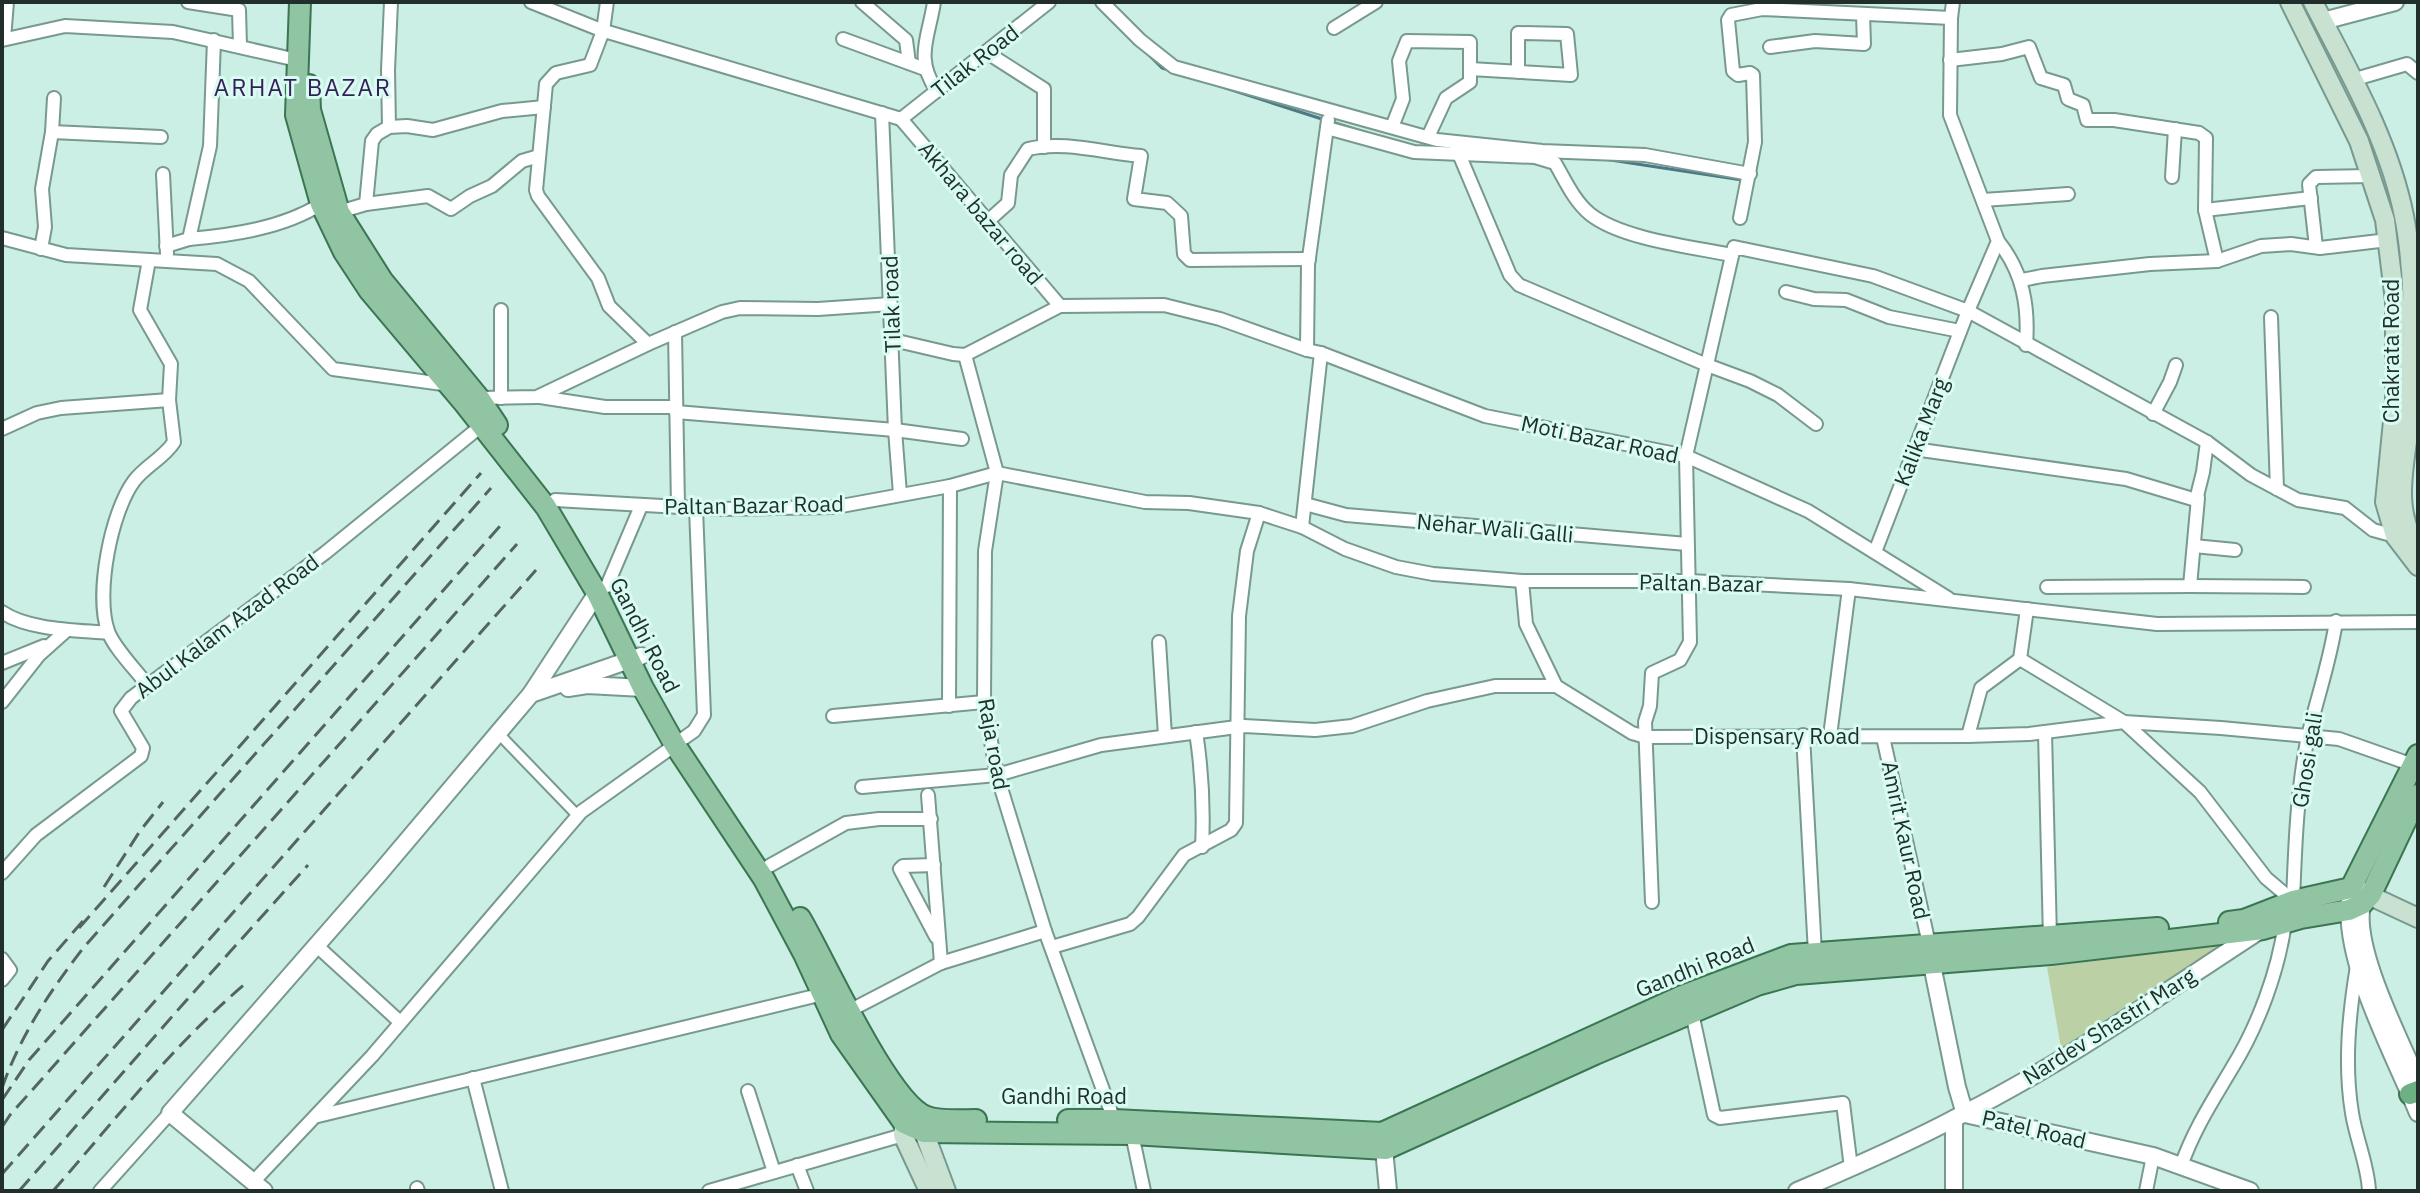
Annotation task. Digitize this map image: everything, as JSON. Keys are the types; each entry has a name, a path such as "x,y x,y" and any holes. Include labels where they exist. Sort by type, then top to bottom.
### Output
{"main road":[{"path":"300,2 296,115 330,208 456,382"},
{"path":"313,2 310,110 330,208"},
{"name":"Chakrata Road","path":"2290,2 2359,141 2385,220 2395,301 2395,401 2385,502 2395,536 2418,566"},
{"name":"Chakrata Road","path":"2313,2 2378,134 2403,213 2414,275 2411,405 2400,501 2410,536 2418,548"},
{"path":"2359,141 2378,134"},
{"name":"Gandhi Road","path":"456,382 479,398 555,500 680,741 764,879 841,1034 914,1122 1132,1134 1384,1141 1757,985 1796,974 2050,938 2244,920 2293,901 2358,899"},
{"name":"Gandhi Road","path":"456,382 481,426 546,507 602,589"},
{"name":"Gandhi Road","path":"635,657 643,688 769,866 914,1122"},
{"path":"2358,899 2416,760"},
{"path":"2358,899 2418,795"},
{"path":"2358,899 2418,918"},
{"name":"Gandhi Road","path":"914,1122 1114,1120 1384,1141 1682,996 1791,955 2051,954 2263,929 2358,899"},
{"path":"914,1122 929,1191"},
{"path":"914,1122 946,1191"}],"street":[{"path":"7,2 3,40 65,26 173,32 297,60"},
{"path":"188,2 239,10 240,46"},
{"path":"389,127 391,2"},
{"path":"531,2 603,31 901,119"},
{"path":"607,2 603,31 590,65 562,70 546,84 536,190 598,278 609,306 648,344"},
{"path":"862,2 906,40 909,63"},
{"path":"934,2 930,30 924,43 925,69 937,91"},
{"name":"Tilak Road","path":"901,119 1049,2"},
{"path":"1102,2 1140,40 1174,67 1428,137 1457,148 1535,157 1555,163 1573,195 1590,214 1621,229 1659,241 1732,255"},
{"path":"1334,28 1376,2"},
{"path":"1953,2 1950,115 1998,241 2022,280 2028,319 2026,345"},
{"path":"2323,21 2395,2"},
{"path":"1740,218 1756,127 1753,75 1738,75 1733,71 1728,20 1735,13 1798,6 1863,14 1951,18"},
{"path":"1770,47 1815,41 1864,44 1863,14"},
{"path":"1470,69 1518,72 1571,75 1567,34 1518,33 1518,72"},
{"path":"843,39 925,69"},
{"path":"189,239 210,146 214,40"},
{"path":"1392,127 1403,99 1399,61 1407,41 1470,42 1470,82 1446,98 1428,137"},
{"path":"1950,60 2002,54 2029,47 2041,78 2064,85 2068,99 2083,105 2086,119 2175,129 2199,133 2206,138 2205,210 2217,261"},
{"path":"986,52 1044,89 1044,147"},
{"path":"2352,80 2407,64 2418,73"},
{"path":"41,249 45,227 42,189 52,132 54,98"},
{"path":"366,204 373,137 389,127 433,130 502,111 544,107"},
{"path":"1307,350 1309,259 1330,109"},
{"name":"Tilak road","path":"882,113 900,494"},
{"name":"Akhara bazar road","path":"901,119 1060,306"},
{"path":"1327,128 1414,152 1457,148 1645,155 1750,174"},
{"path":"2172,177 2175,129"},
{"path":"52,132 161,137"},
{"path":"988,221 1008,203 1011,175 1024,152 1031,148 1065,146 1141,156 1134,199 1167,203 1181,216 1184,254 1190,260 1309,259"},
{"path":"1457,148 1510,275 1519,285 1750,381 1778,395 1816,424"},
{"path":"166,246 294,219 330,208 428,196 451,209 492,186 522,161 539,156"},
{"path":"163,174 167,261"},
{"path":"2316,247 2309,184 2316,177 2371,176"},
{"path":"1983,200 2068,194"},
{"path":"2205,210 2311,198"},
{"path":"2,238 66,255 217,264 249,281 333,369 456,382"},
{"path":"2022,280 2150,264 2217,261 2261,246 2291,244 2316,247 2388,240"},
{"name":"Kalika Marg","path":"1875,552 1998,241"},
{"path":"1652,902 1645,726 1652,673 1680,660 1689,649 1686,456 1734,247 1873,276 1968,311 2207,442 2251,475 2277,489 2302,502 2345,508 2373,530 2395,536"},
{"path":"148,686 108,633 101,597 108,554 121,507 134,481 174,442 169,400 171,364 140,310 149,260"},
{"path":"1786,292 1814,299 1846,300 1889,317 1960,331"},
{"path":"537,397 722,312 740,308 818,309 891,304"},
{"name":"Moti Bazar Road","path":"1060,306 1164,305 1220,319 1321,353 1485,416 1686,456 1808,511 1951,599"},
{"path":"893,340 965,355 1060,306"},
{"path":"501,310 501,398"},
{"path":"2271,317 2277,489"},
{"path":"675,332 678,507"},
{"path":"1302,527 1321,353"},
{"name":"Raja road","path":"965,355 997,473 985,551 984,702 997,775 1045,931 1114,1120"},
{"path":"2153,414 2176,365"},
{"path":"479,398 537,397 605,407 676,410 962,439"},
{"path":"2,429 37,413 61,408 169,400"},
{"name":"Abul Kalam Azad Road","path":"2,873 36,835 141,756 143,748 121,711 124,705 325,553 481,426"},
{"path":"2190,586 2207,442"},
{"path":"1914,449 2126,479 2196,500 2198,498"},
{"name":"Paltan Bazar Road","path":"555,500 696,508 836,507 950,486 997,473"},
{"name":"Paltan Bazar","path":"997,473 1145,502 1189,503 1259,513 1302,527 1345,549 1396,567 1433,574 1522,581 1689,581 1849,589 2157,624 2418,622"},
{"path":"949,706 950,486"},
{"name":"Nehar Wali Galli","path":"1305,504 1346,515 1687,544"},
{"path":"100,1191 317,946 531,694 602,589 641,506"},
{"path":"170,1113 259,1186 578,816 694,731 704,715 696,508"},
{"path":"1052,947 1130,924 1184,855 1231,830 1236,823 1239,616 1247,551 1259,513"},
{"path":"2194,546 2235,550"},
{"path":"862,787 997,775 1101,745 1196,732 1238,727 1315,730 1352,726 1427,701 1495,686 1556,686 1529,633 1522,581"},
{"path":"2047,587 2304,587"},
{"path":"1830,736 1849,589"},
{"path":"1968,736 1981,688 2020,659 2027,609"},
{"path":"2,612 67,630 108,633"},
{"name":"Ghosi gali","path":"2293,901 2295,853 2309,736 2330,662 2336,621"},
{"path":"2,702 48,645 67,630"},
{"path":"1159,642 1165,736"},
{"path":"2,663 48,645"},
{"path":"531,694 635,657"},
{"path":"2020,659 2124,722 2200,792 2266,878 2293,901"},
{"path":"531,694 587,685 643,688"},
{"name":"Dispensary Road","path":"1556,686 1632,733 1646,737 1968,736 2045,732 2124,722 2339,739 2416,760"},
{"path":"833,716 984,702"},
{"path":"1196,732 1202,785 1202,847"},
{"path":"2045,732 2050,938"},
{"path":"498,733 578,816"},
{"path":"1803,735 1815,953"},
{"name":"Amrit Kaur Road","path":"1883,737 1930,954"},
{"path":"928,795 941,963"},
{"path":"769,866 846,823 879,819 931,819"},
{"path":"934,865 903,866 900,869 940,943"},
{"path":"2358,899 2351,936 2357,966 2416,1095"},
{"path":"2358,899 2368,962 2416,1095"},
{"path":"2181,1166 2198,1124 2254,1025 2282,944 2285,923"},
{"name":"Nardev Shastri Marg","path":"1797,1191 1960,1116 2077,1048 2263,929"},
{"path":"849,1011 941,963 1045,931"},
{"path":"317,946 400,1022"},
{"name":"Patel Road","path":"1930,954 1960,1116 2153,1156 2250,1191"},
{"path":"2,959 10,970 2,980"},
{"path":"2357,966 2349,1028 2348,1076 2352,1112 2369,1191"},
{"path":"318,1116 823,994"},
{"path":"1692,1013 1714,1115 1720,1118 1843,1103 1851,1168"},
{"path":"473,1078 502,1191"},
{"path":"748,1091 774,1172"},
{"path":"1954,1191 1960,1116"},
{"path":"709,1191 797,1165 914,1122"},
{"path":"1132,1134 1144,1191"},
{"path":"1384,1141 1388,1191"},
{"path":"2146,1191 2153,1156"},
{"path":"797,1165 807,1191"}],"green space":[{"path":"2221,945 2061,1048 2047,967"}],"waterway":[{"path":"1147,53 1162,68 1169,70"},
{"path":"1210,83 1325,120"},
{"path":"1332,122 1367,133"},
{"path":"1604,159 1742,180"}],"railway":[{"path":"79,928 481,473"},
{"path":"2,1088 37,1014 84,947 491,488"},
{"path":"2,1100 29,1060 500,526"},
{"path":"2,1127 517,544"},
{"path":"2,1174 536,570"},
{"path":"104,887 163,802"},
{"path":"19,1191 308,865"},
{"path":"2,1030 48,961 83,921"},
{"path":"53,1191 193,1032 245,984"}],"district":[{"name":"ARHAT BAZAR","path":"303,88"}]}
